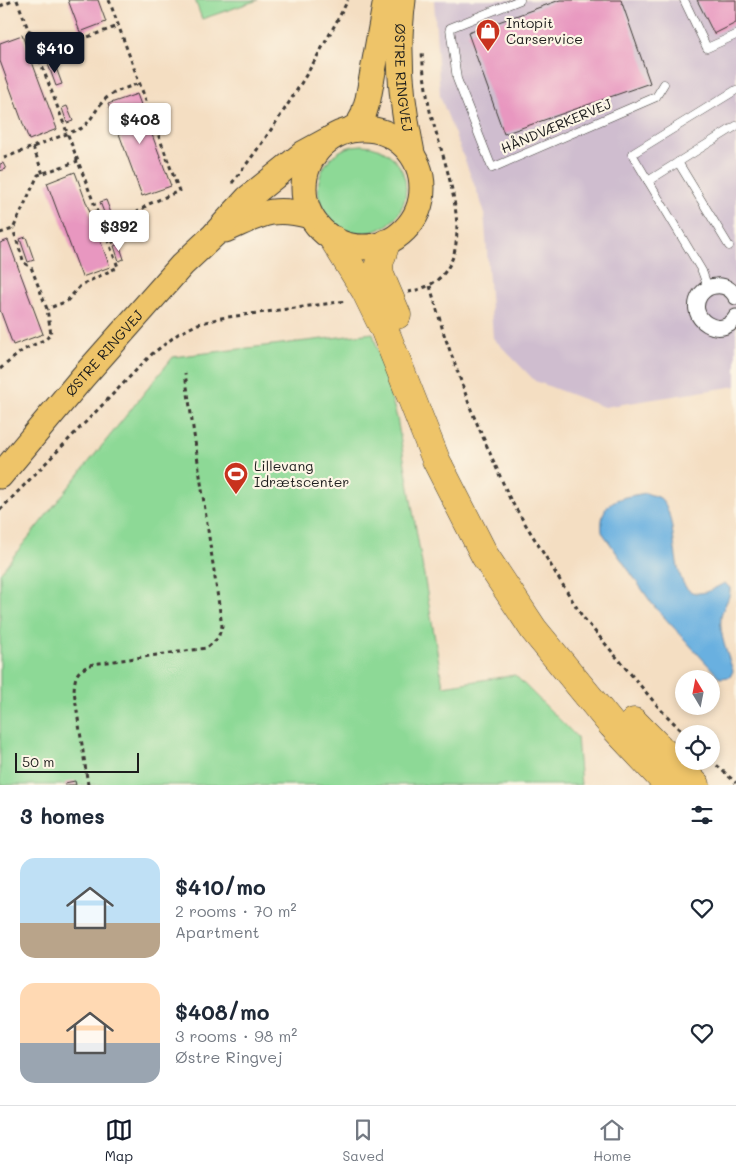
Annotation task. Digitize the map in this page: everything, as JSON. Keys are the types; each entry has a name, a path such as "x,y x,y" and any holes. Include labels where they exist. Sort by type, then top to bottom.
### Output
{"highway":[{"path":"334,240 365,290 385,331 436,460 485,556 534,630 612,725 668,785"},
{"path":"386,243 379,264 382,283 411,346 440,427 484,522 552,628 614,702 696,785"}],"main road":[{"name":"ØSTRE RINGVEJ","path":"352,129 358,125 363,116 368,98 386,0"},
{"name":"ØSTRE RINGVEJ","path":"403,0 399,63 405,122 412,153"},
{"path":"352,129 369,129 385,133 400,141 412,153 417,162 422,183 420,204 408,227 395,238 376,246 359,247 334,240 324,233 310,216 304,196 304,176 312,157 326,141 352,129"},
{"name":"ØSTRE RINGVEJ","path":"0,476 132,320 182,265 214,235 248,198 304,153 326,141"},
{"name":"ØSTRE RINGVEJ","path":"214,235 272,211 284,210 310,216"}],"street":[{"path":"734,288 722,286 708,288 698,298 696,304 697,311 704,323 716,328 723,327 736,319"}],"lane":[{"name":"HÅNDVÆRKERVEJ","path":"520,0 450,28 457,79 492,168 656,97 664,84"},
{"path":"684,0 707,48 736,35"},
{"path":"708,288 702,271 632,154 735,93"},
{"path":"648,181 736,126"},
{"path":"678,162 729,246"}],"path":[{"path":"0,6 16,0 118,268 81,285 67,301 47,309"},
{"path":"109,0 179,191 149,204 136,213 123,237 109,244"},
{"path":"229,187 271,130 304,78 348,0"},
{"path":"28,30 55,43 74,42 118,26"},
{"path":"400,294 430,286 441,277 450,264 456,245 457,222 453,188 430,110 423,71 422,47"},
{"path":"4,158 82,128 87,124 101,103 112,94 139,83"},
{"path":"33,148 42,174"},
{"path":"0,369 23,350 46,339 51,334 47,309 31,267 24,264 12,229 38,175 78,160"},
{"path":"0,233 12,229"},
{"path":"430,286 444,334 472,412 510,499 582,616 660,709 676,725"},
{"path":"0,510 152,354 178,334 198,324 221,318 352,300"},
{"path":"88,785 74,691 75,678 81,669 93,664 207,648 218,638 222,626 185,373"},
{"path":"720,769 736,784"}],"shaded area":[{"path":"434,0 736,0 736,386 604,407 535,381 493,338 484,210 440,96"}],"green space":[{"path":"195,0 258,0 202,19"},
{"path":"353,145 371,145 387,152 399,164 406,180 406,198 399,214 387,226 371,233 353,233 337,226 325,214 318,198 318,180 325,164 337,152"},
{"name":"Lillevang Idrætscenter","path":"373,333 397,418 443,686 515,675 577,737 581,785 0,785 0,573 173,357"}],"water":[{"path":"646,493 660,498 666,507 670,520 678,569 683,582 690,591 703,593 725,583 730,588 721,617 721,631 733,671 730,677 720,678 720,670 713,670 653,605 602,532 602,521 607,506 627,497"}],"building":[{"path":"68,0 98,0 106,22 80,32"},
{"path":"560,0 621,0 650,83 504,134 468,33"},
{"path":"697,0 736,0 736,23 714,34"},
{"path":"22,35 57,129 29,140 0,61 0,43"},
{"path":"54,62 62,84 56,86 48,64"},
{"path":"137,94 171,186 142,196 108,104"},
{"path":"67,106 73,121 67,123 62,108"},
{"path":"3,163 6,169 0,171 0,164"},
{"path":"75,172 110,267 82,277 47,183"},
{"path":"106,200 114,221 108,223 100,202"},
{"path":"26,237 34,260 28,262 20,239"},
{"path":"8,240 43,334 13,345 0,310 0,243"},
{"path":"119,244 124,259 119,261 114,246"},
{"path":"75,781 76,785 65,785 65,783"}],"place":[{"name":"Intopit Carservice","path":"488,52"},
{"name":"Lillevang Idrætscenter","path":"236,495"}]}
